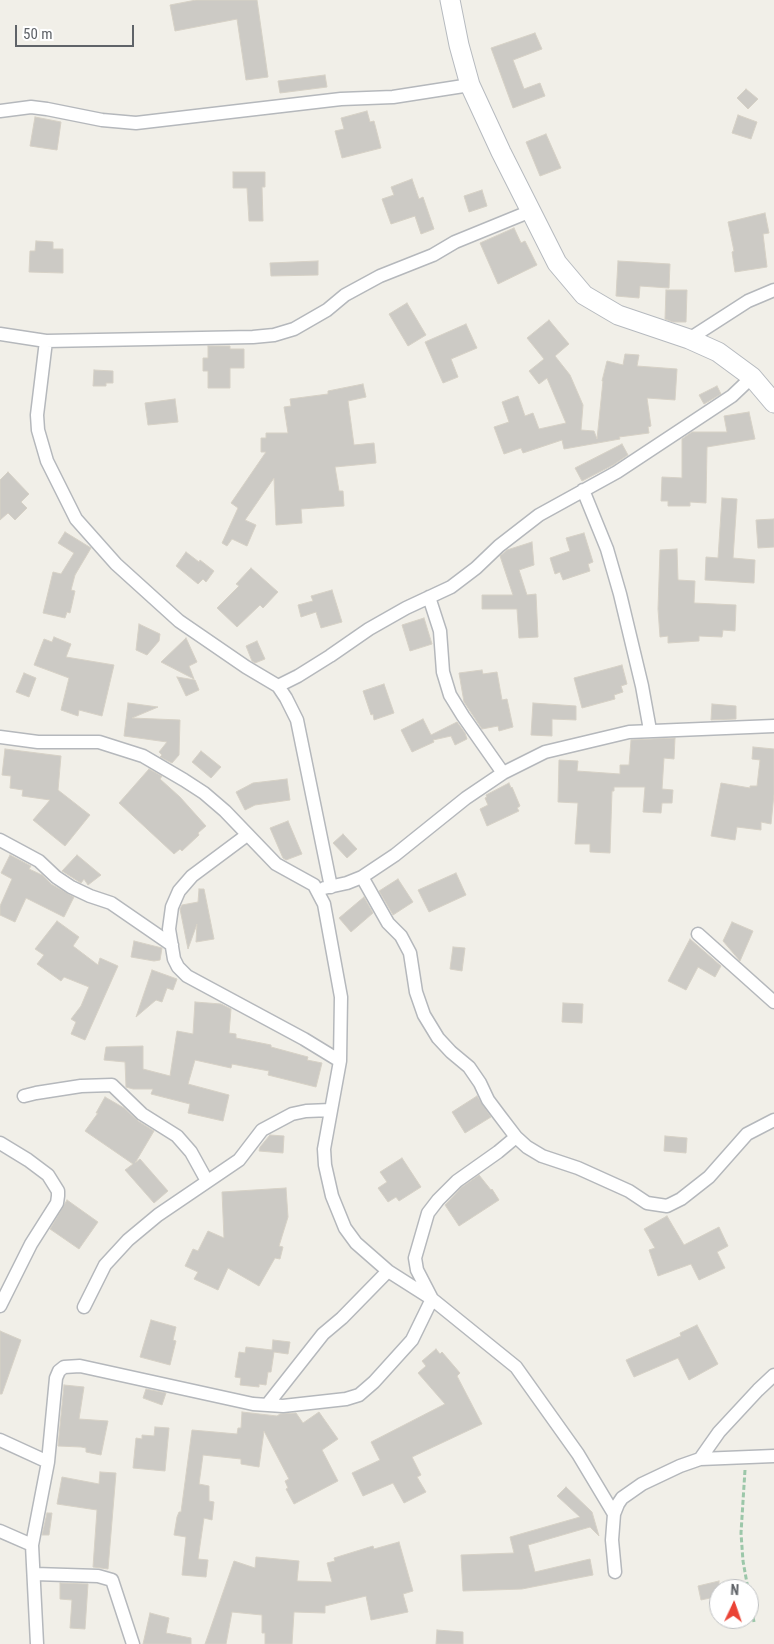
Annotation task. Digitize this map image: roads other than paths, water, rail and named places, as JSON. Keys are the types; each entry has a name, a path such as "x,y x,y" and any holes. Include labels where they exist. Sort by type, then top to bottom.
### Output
{"street":[{"path":"450,0 459,45 470,85 501,152 557,263 584,294 618,315 689,339 718,352 752,377 774,403"},
{"path":"0,112 31,108 47,109 102,120 136,123 341,99 393,96 470,85"},
{"path":"0,334 46,340 274,336 294,329 327,310 345,295 380,276 433,255 455,242 531,211"},
{"path":"689,339 748,301 774,290"},
{"path":"46,340 36,415 38,430 47,461 76,519 116,564 179,621 246,667 278,686 297,720 331,887"},
{"path":"278,686 308,670 369,628 451,587 539,515 617,472 717,407 738,391 752,377"},
{"path":"582,490 604,540 620,594 642,686 650,730"},
{"path":"429,597 440,631 443,672 450,695 503,773"},
{"path":"317,889 347,883 362,876 395,855 466,798 503,773 545,752 628,732 774,726"},
{"path":"0,737 38,742 98,742 143,756 204,794 225,811 283,870 308,881 317,889 324,904 341,996 340,1061 324,1142 325,1164 332,1196 340,1217 349,1235 388,1271 432,1299 516,1367 578,1454 614,1514"},
{"path":"247,835 192,876 179,890 175,898 170,928 174,959 178,967 187,976 304,1039 340,1061"},
{"path":"0,840 39,861 70,887 111,903 172,945"},
{"path":"362,876 388,923 401,936 410,953 416,992 424,1015 438,1038 469,1067 480,1082 488,1100 516,1137 527,1147 542,1156 578,1168 622,1188 647,1203 667,1206 681,1199 709,1176 747,1134 774,1120"},
{"path":"698,934 774,1002"},
{"path":"24,1096 36,1092 81,1086 112,1085 142,1114 177,1136 191,1152 207,1181"},
{"path":"84,1307 105,1265 117,1250 140,1229 239,1160 262,1130 292,1114 306,1111 331,1110"},
{"path":"432,1299 417,1270 415,1258 428,1213 457,1181 516,1137"},
{"path":"0,1143 48,1175 58,1192 58,1196 57,1203 31,1244 0,1306"},
{"path":"267,1405 323,1334 342,1318 388,1271"},
{"path":"37,1644 32,1545 48,1462 56,1378 59,1371 64,1367 80,1366 252,1404 283,1406 346,1399 359,1395 374,1382 412,1340 432,1299"},
{"path":"700,1459 720,1432 774,1375"},
{"path":"0,1440 48,1462"},
{"path":"615,1572 612,1540 614,1514 622,1498 642,1484 700,1459 774,1456"},
{"path":"0,1531 32,1545"},
{"path":"34,1574 98,1576 112,1580 133,1644"}]}
